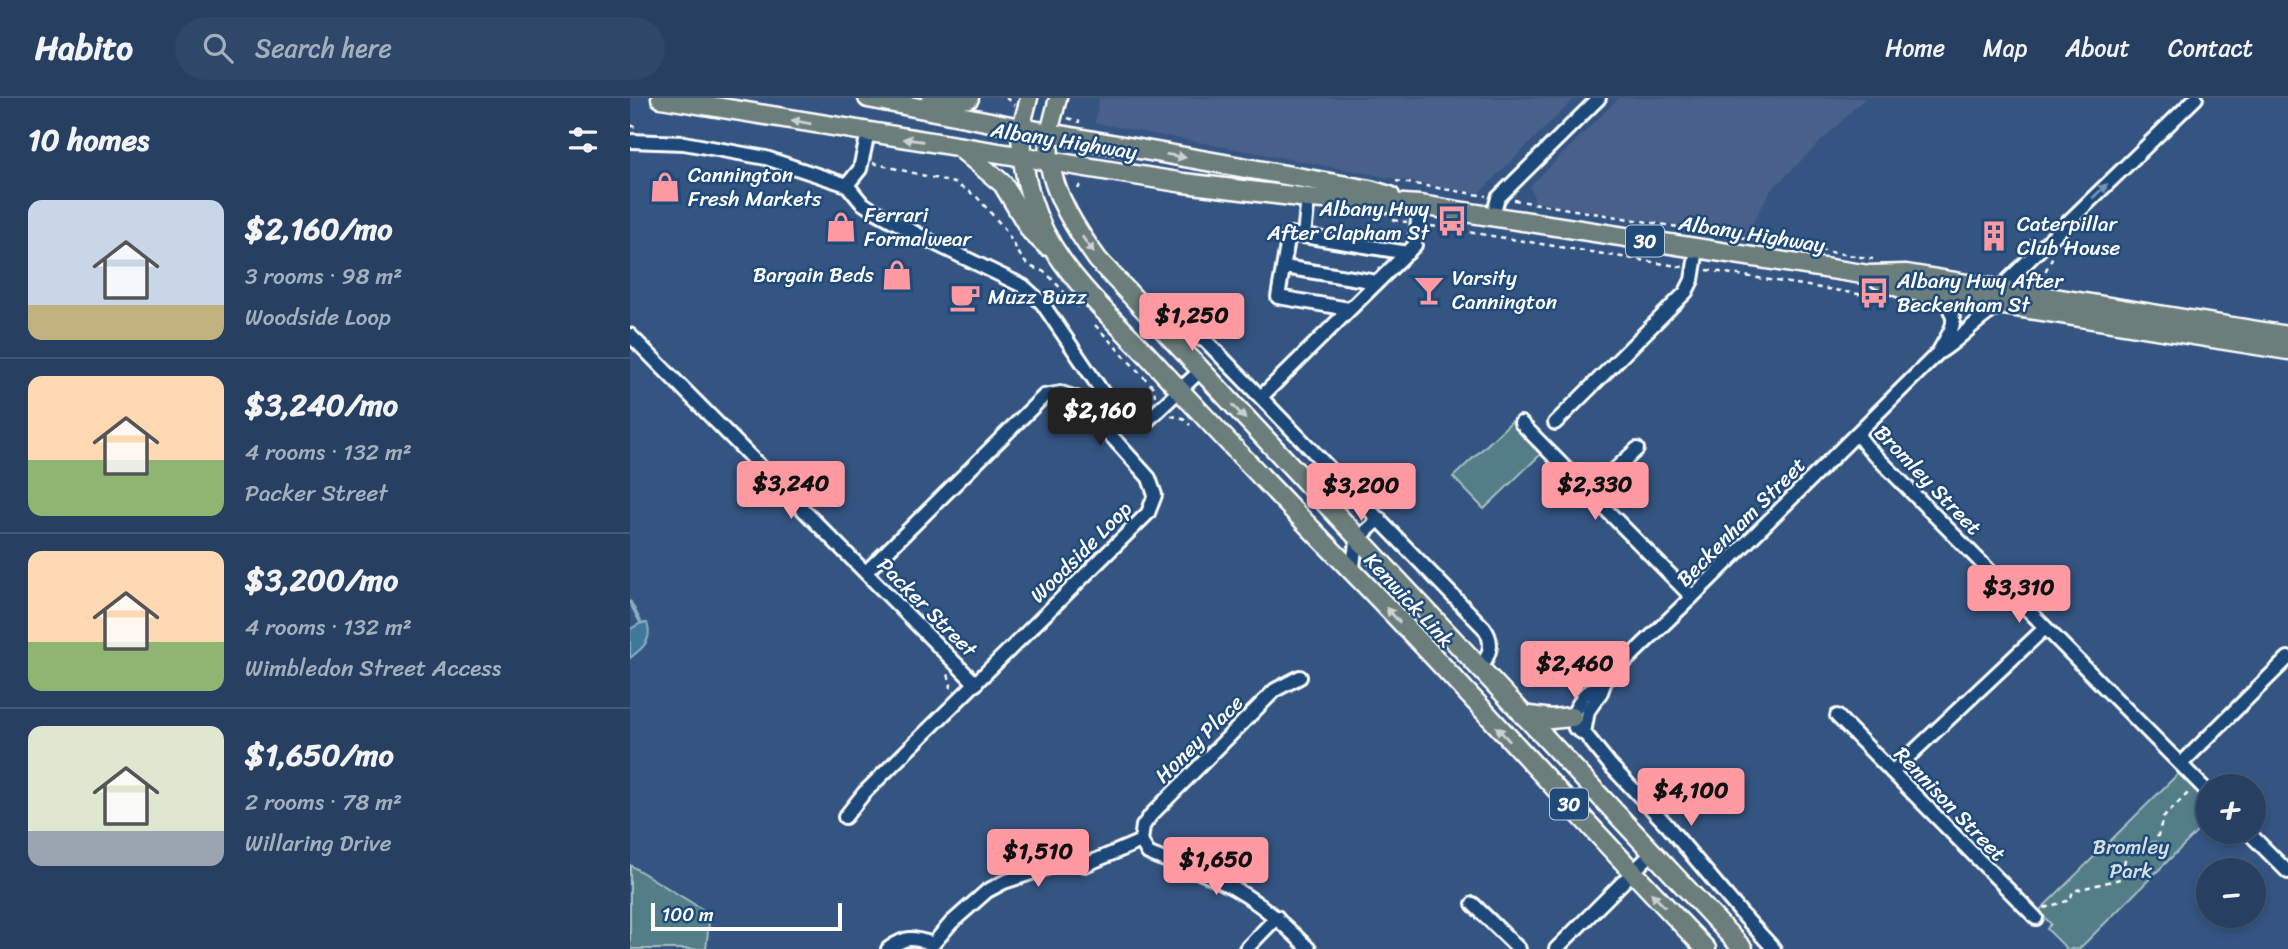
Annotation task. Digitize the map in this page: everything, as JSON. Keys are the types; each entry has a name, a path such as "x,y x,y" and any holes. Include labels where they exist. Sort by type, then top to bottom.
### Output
{"highway":[{"name":"Albany Highway","path":"661,98 1184,183 1308,198 1420,205 1697,249 1873,267 2001,297 2288,349"},
{"name":"Albany Highway","path":"868,98 1370,190 1420,205"},
{"path":"908,106 969,98"},
{"name":"Kenwick Link","path":"1021,128 1021,157 1032,203 1062,261 1103,309 1706,949"},
{"name":"Kenwick Link","path":"1049,133 1049,161 1061,199 1072,222 1098,260 1743,949"},
{"path":"958,146 1003,184 1031,231 1062,261"},
{"name":"Albany Highway","path":"1873,267 1903,289 1940,295 2001,297 2288,336"},
{"path":"1523,715 1551,719 1572,717"}],"main road":[{"path":"1049,133 1058,98"},
{"path":"1021,128 1023,102"}],"street":[{"path":"1493,216 1498,198 1599,98"},
{"name":"Beckenham Street","path":"1938,353 1952,345 2001,297 2196,98"},
{"path":"847,185 860,169 868,133"},
{"path":"630,141 684,143 766,158 847,185 861,202 871,209 1023,286 1042,303 1119,418 1132,423 1146,422 1200,371"},
{"path":"1304,236 1308,198"},
{"path":"1261,397 1415,245 1420,205"},
{"path":"1349,309 1278,298 1289,234 1408,253"},
{"path":"1555,423 1686,292 1692,281 1697,249"},
{"path":"1284,267 1377,282"},
{"name":"Beckenham Street","path":"1572,717 1580,700 1605,681 1692,597 1938,353 1954,324 1951,311 1940,295"},
{"path":"1131,296 1150,304 1175,329 1206,341 1487,633 1491,645 1481,669"},
{"name":"Packer Street","path":"630,335 976,684 864,793 845,817"},
{"name":"Woodside Loop","path":"866,572 1044,396 1061,393 1077,398 1149,478 1155,495 1148,513 976,684"},
{"path":"1521,423 1692,597"},
{"name":"Bromley Street","path":"1857,434 2196,780"},
{"path":"1590,493 1637,449"},
{"path":"1353,572 1358,539 1380,519"},
{"path":"1892,772 2045,628"},
{"path":"2181,764 2288,658"},
{"name":"Honey Place","path":"1141,841 1143,826 1151,815 1275,690 1300,677"},
{"path":"1584,733 1588,711 1605,681"},
{"name":"Rennison Street","path":"1838,716 2038,915"},
{"path":"1572,717 1576,728 1584,733 1774,949"},
{"path":"888,949 911,937 933,944 951,923 987,891 1004,882 1070,860 1085,865 1141,841 1148,853 1227,883 1256,901 1278,917 1309,949"},
{"path":"2260,844 2288,872"},
{"path":"1556,949 1652,853"},
{"path":"1473,904 1519,949"},
{"path":"1246,949 1278,917"}],"path":[{"path":"1006,98 1023,102"},
{"path":"1068,118 1080,122"},
{"path":"1078,189 1084,178"},
{"path":"1390,180 1873,267"},
{"path":"988,196 983,201 1028,266"},
{"path":"1382,218 1885,299"},
{"path":"2021,249 2036,237"},
{"path":"2038,915 2046,906 2070,900 2073,891 2120,879 2128,849 2156,842 2163,818 2194,787"}],"shaded area":[{"path":"1099,98 1575,98 1478,194 1095,123"},
{"path":"1619,98 1865,98 1771,190 1745,237 1535,202 1530,186"},
{"path":"647,623 648,639 630,658 630,629"}],"green space":[{"path":"1512,421 1543,452 1484,509 1453,477"},
{"name":"Bromley Park","path":"2179,773 2196,791 2196,833 2079,949 2067,949 2047,929 2051,924 2039,911"},
{"path":"630,865 710,914 706,949 630,949"}],"waterway":[{"path":"630,602 641,623"}],"place":[{"name":"Cannington Fresh Markets","path":"665,187"},
{"name":"Albany Hwy After Clapham St","path":"1452,221"},
{"name":"Ferrari Formalwear","path":"841,227"},
{"name":"Caterpillar Club House","path":"1994,236"},
{"name":"Bargain Beds","path":"897,275"},
{"name":"Varsity Cannington","path":"1429,290"},
{"name":"Albany Hwy After Beckenham St","path":"1874,293"},
{"name":"Muzz Buzz","path":"965,297"}]}
